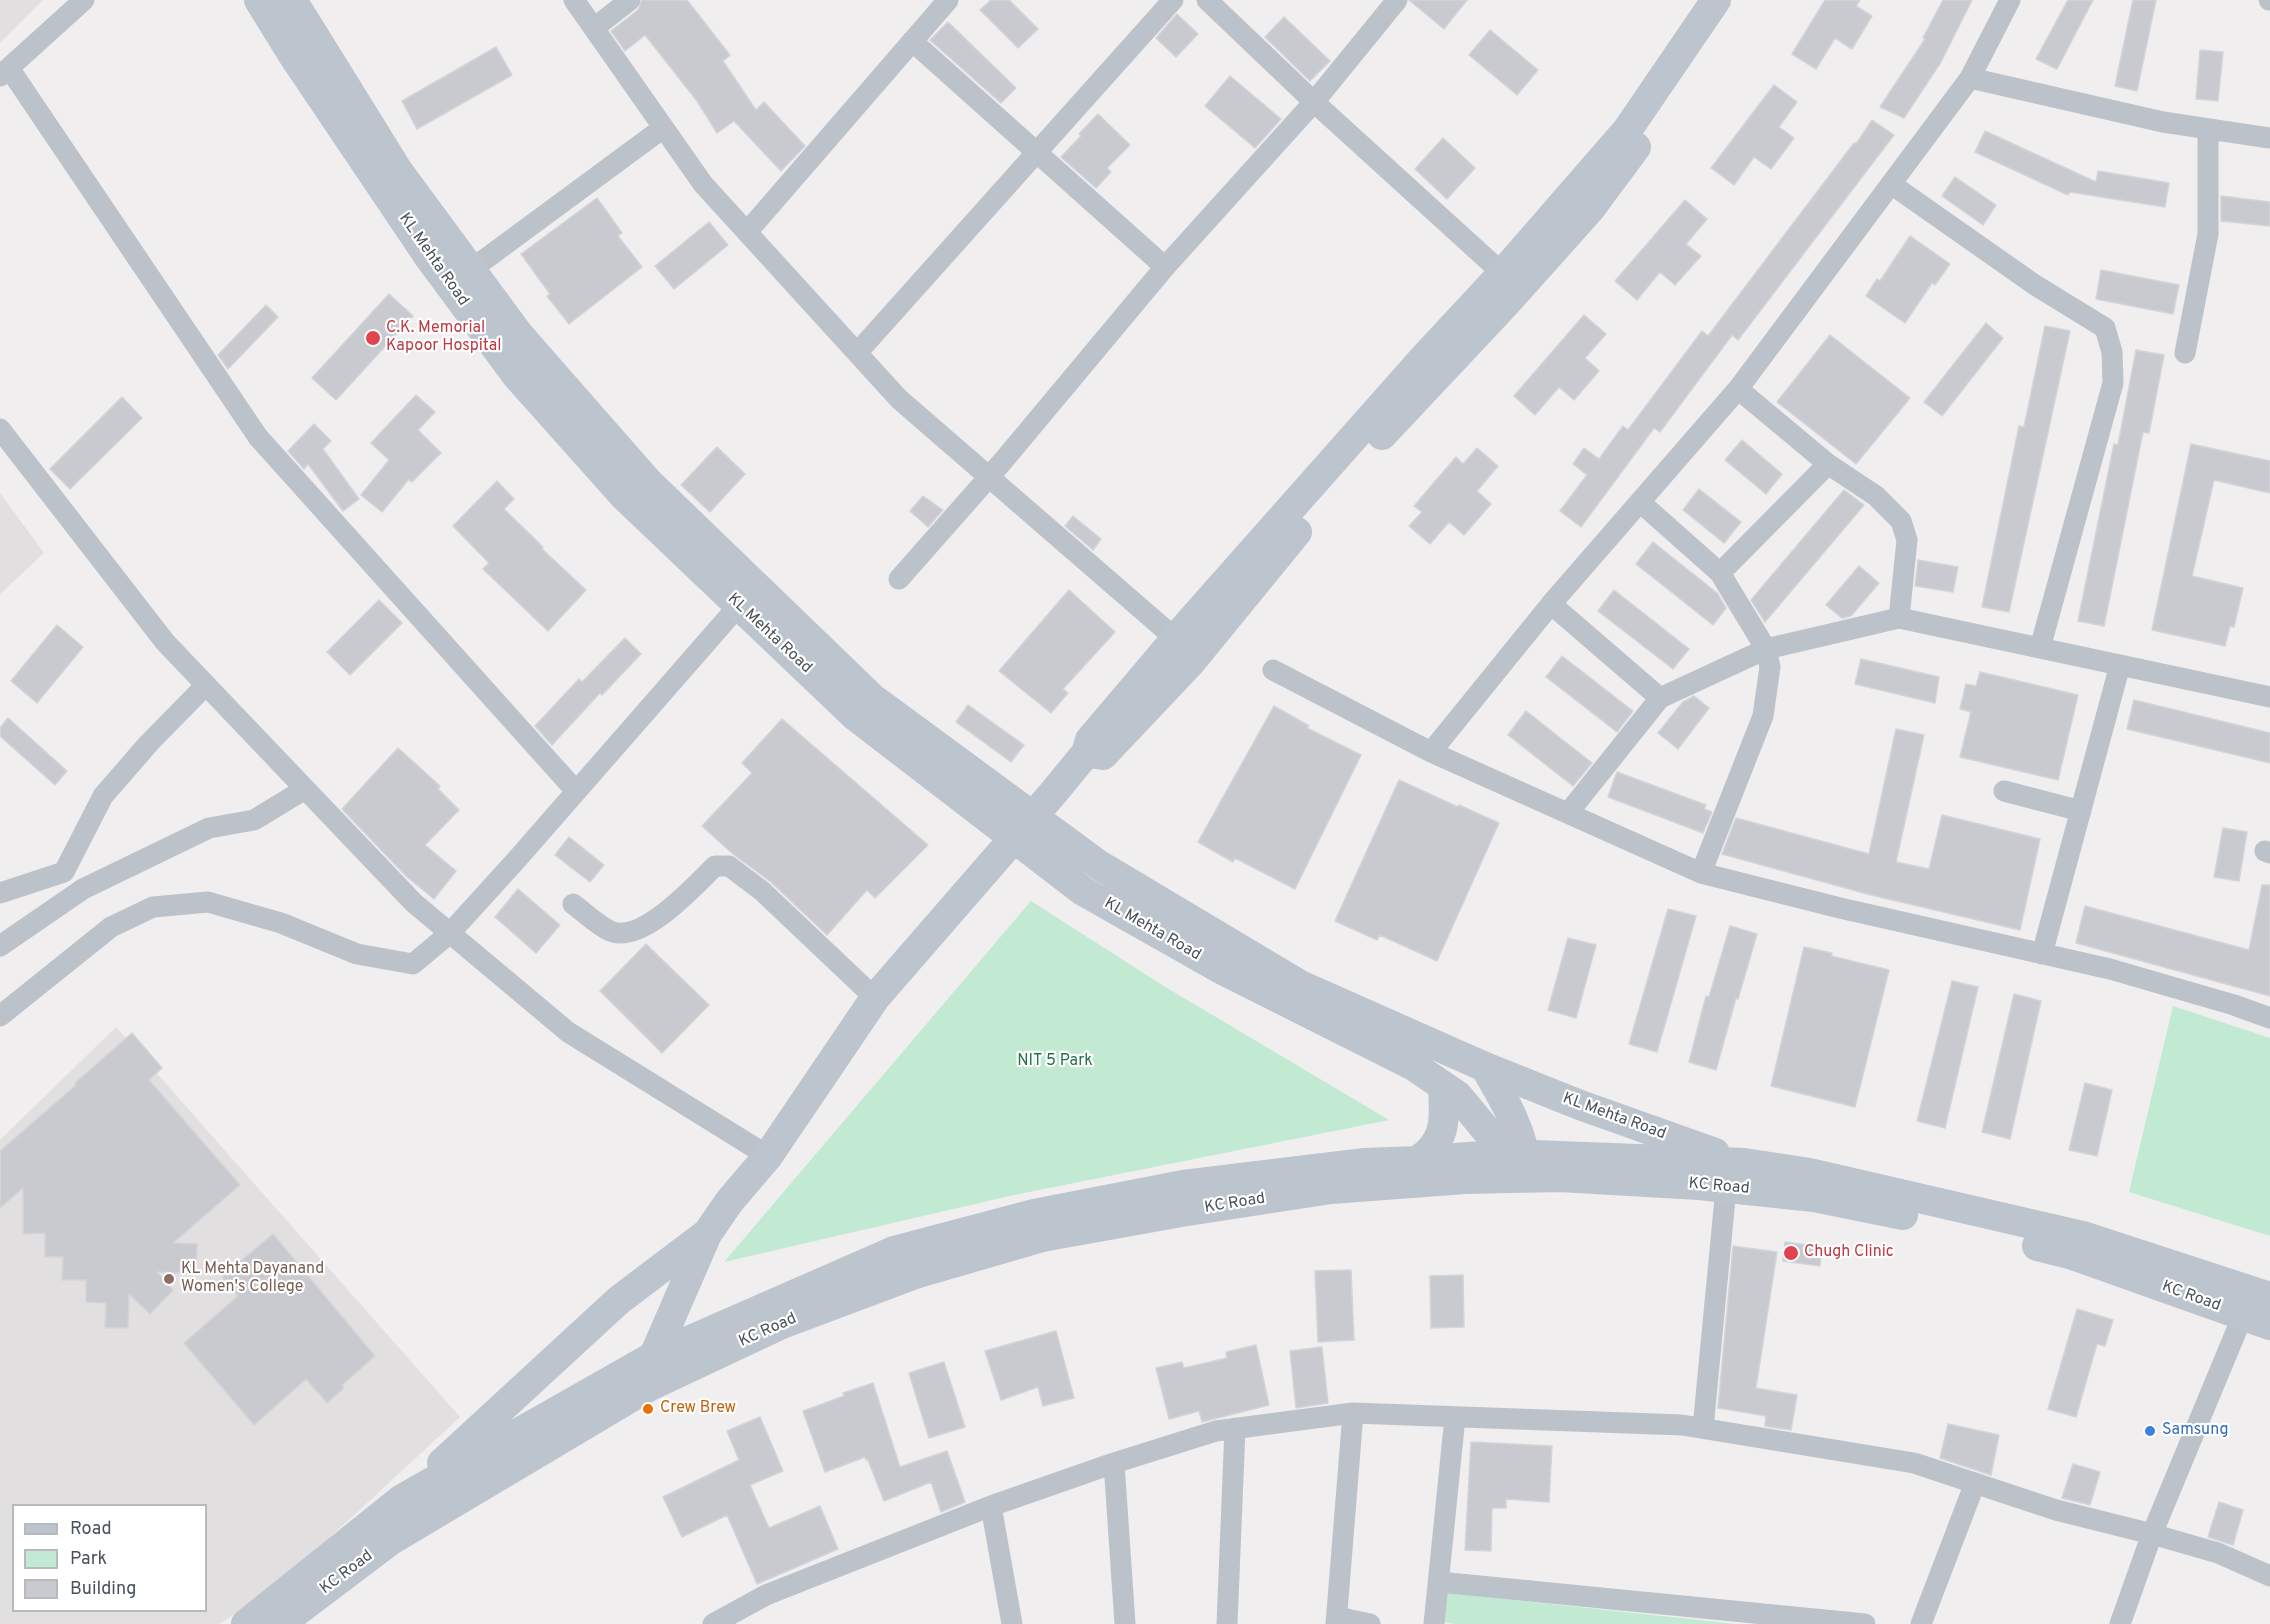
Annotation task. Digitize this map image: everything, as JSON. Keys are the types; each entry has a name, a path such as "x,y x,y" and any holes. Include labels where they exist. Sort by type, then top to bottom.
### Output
{"street":[{"path":"84,0 4,72 258,437 575,790"},
{"name":"KL Mehta Road","path":"259,0 293,55 460,277 519,335 747,595 873,698 1023,827 1083,891 1219,968 1414,1066 1458,1096 1514,1166"},
{"name":"KL Mehta Road","path":"292,0 398,171 460,277"},
{"path":"574,0 703,184 899,399 1186,648"},
{"path":"594,28 630,0"},
{"path":"747,232 948,0"},
{"path":"857,353 1173,0"},
{"path":"1207,0 1314,102 1510,281"},
{"path":"899,579 988,478 1165,267 1314,102 1397,0"},
{"path":"648,1387 654,1356 707,1234 729,1202 768,1156 875,998 1086,753 1103,755 1186,648 1276,556 1378,439 1510,281 1628,129 1716,0"},
{"path":"1510,281 1590,209 1660,110 1705,53 1739,0"},
{"path":"1431,752 1551,604 1738,388 1970,78 2010,0"},
{"path":"912,41 1165,267"},
{"path":"1970,78 2163,122 2270,138"},
{"path":"460,277 663,128"},
{"path":"2185,353 2208,234 2208,129"},
{"path":"1891,184 2035,285 2105,328 2112,352 2113,383 2040,648"},
{"path":"1738,388 1828,464 1876,496 1901,521 1906,540 1899,618"},
{"path":"0,429 165,642 414,903 568,1032 768,1156"},
{"path":"1720,573 1828,464"},
{"path":"1640,502 1720,573 1766,649 1770,667 1769,687 1762,716 1701,873"},
{"path":"0,1016 111,927 153,907 208,903 281,922 357,954 413,964 450,933 519,857 747,595"},
{"path":"1551,604 1660,698"},
{"path":"1568,813 1660,698 1766,649 1899,618 2270,697"},
{"path":"2043,954 2120,665"},
{"path":"1273,670 1431,752 1701,873 1840,908 2110,969 2234,1005 2270,1018"},
{"path":"0,893 64,872 103,796 149,743 206,685"},
{"path":"0,946 83,889 209,828 254,820 305,789"},
{"path":"2004,791 2081,811"},
{"name":"KL Mehta Road","path":"1023,827 1099,865 1300,985 1485,1067 1580,1105 1744,1163"},
{"path":"573,904 611,932 633,932 657,919 716,866 729,866 762,891 875,998"},
{"path":"1485,1067 1508,1106 1514,1166"},
{"path":"1417,1161 1429,1154 1442,1135 1445,1114 1443,1086"},
{"path":"402,1499 654,1356 894,1251 1024,1217 1182,1185 1365,1163 1417,1161 1514,1166 1744,1163 1810,1173 2083,1236 2259,1307 2152,1534 2120,1624"},
{"name":"KC Road","path":"260,1622 391,1540 648,1387 782,1324 918,1273 1042,1238 1181,1212 1331,1189 1465,1179 1514,1166 1560,1177 1725,1188 1814,1197 1956,1225 2259,1307"},
{"path":"1703,1428 1725,1188"},
{"path":"260,1622 402,1499 620,1300 707,1234"},
{"path":"713,1624 766,1595 992,1506 1114,1463 1216,1431 1353,1413 1682,1425 1914,1463 2056,1510 2218,1553 2270,1576"},
{"path":"1353,1413 1336,1621 1370,1624"},
{"path":"1434,1624 1455,1417"},
{"path":"1227,1624 1234,1428"},
{"path":"1114,1463 1125,1624"},
{"path":"1921,1624 1975,1483"},
{"path":"992,1506 1012,1624"},
{"path":"1439,1582 1865,1624"}],"shaded area":[{"path":"0,0 43,0 0,43"},
{"path":"0,493 44,553 0,594"},
{"name":"KL Mehta Dayanand Women's College","path":"116,1027 460,1417 273,1590 219,1624 0,1624 0,1140"}],"green space":[{"name":"NIT 5 Park","path":"1031,901 1162,985 1389,1120 1014,1195 724,1262"},
{"path":"2173,1006 2270,1038 2270,1236 2129,1192"},
{"path":"1439,1592 1736,1624 1455,1624 1438,1621"}],"building":[{"path":"642,0 687,0 730,55 723,61 756,110 764,102 805,146 781,171 734,121 717,133 697,101 645,35 625,51 611,31 638,10"},
{"path":"991,0 1009,0 1038,29 1018,48 980,10"},
{"path":"1409,0 1467,0 1444,29"},
{"path":"1825,0 1860,0 1856,6 1872,16 1852,49 1835,38 1816,69 1792,54"},
{"path":"1943,0 1972,0 1941,62 1904,118 1880,107 1925,39 1923,38"},
{"path":"2068,0 2093,0 2057,69 2036,59"},
{"path":"2133,0 2156,0 2137,91 2115,86"},
{"path":"1177,14 1198,34 1176,57 1156,38"},
{"path":"1284,17 1330,61 1310,81 1265,37"},
{"path":"948,22 1016,88 1001,103 930,40"},
{"path":"1490,30 1538,70 1517,95 1469,55"},
{"path":"496,47 512,75 417,129 402,101"},
{"path":"2200,50 2223,52 2218,101 2196,99"},
{"path":"1230,76 1281,119 1255,148 1205,106"},
{"path":"1774,85 1797,102 1779,127 1794,138 1771,169 1754,157 1734,185 1711,168"},
{"path":"1098,114 1130,145 1107,168 1111,172 1096,188 1061,157"},
{"path":"1872,120 1894,135 1738,340 1732,335 1660,432 1654,428 1581,527 1560,511 1587,475 1573,464 1584,448 1599,459 1623,426 1628,430 1702,331 1708,336"},
{"path":"1985,131 2096,182 2098,171 2169,183 2165,207 2070,192 2068,195 1975,152"},
{"path":"1443,138 1475,168 1447,199 1415,169"},
{"path":"1955,177 1996,205 1983,225 1942,196"},
{"path":"2221,196 2270,202 2270,226 2221,221"},
{"path":"597,198 622,233 618,236 642,267 569,324 547,296 550,294 521,254"},
{"path":"1685,200 1707,219 1686,244 1701,256 1675,285 1660,272 1637,300 1615,281"},
{"path":"709,222 728,245 674,289 655,266"},
{"path":"1910,236 1950,264 1935,285 1932,283 1905,323 1866,296 1877,279 1880,281"},
{"path":"2101,270 2179,285 2173,314 2096,299"},
{"path":"389,294 413,316 336,400 312,378"},
{"path":"266,305 278,317 228,369 218,355"},
{"path":"1584,315 1606,334 1585,358 1599,371 1574,400 1559,387 1535,415 1514,396"},
{"path":"1986,323 2003,338 1942,416 1924,402"},
{"path":"2045,326 2070,331 2009,612 1982,607 2019,426 2024,427"},
{"path":"1830,335 1910,398 1856,464 1777,402"},
{"path":"2136,350 2164,355 2149,433 2143,432 2104,626 2078,621 2114,444 2118,445"},
{"path":"416,395 435,412 418,430 441,453 412,482 409,479 382,512 361,495 389,460 371,443"},
{"path":"122,397 142,418 70,489 50,469"},
{"path":"314,424 331,441 323,449 359,499 343,511 308,464 304,469 288,451"},
{"path":"1742,440 1782,474 1766,494 1725,460"},
{"path":"2191,444 2270,461 2270,493 2214,480 2192,576 2243,588 2234,627 2230,626 2225,646 2152,630"},
{"path":"717,447 745,474 710,512 681,485"},
{"path":"1477,448 1498,466 1477,491 1491,504 1464,535 1449,522 1430,544 1409,526 1422,512 1414,506 1456,457 1463,464"},
{"path":"497,481 514,499 504,509 586,590 548,631 483,569 489,563 453,526"},
{"path":"1699,489 1741,522 1724,543 1683,510"},
{"path":"1844,490 1864,505 1765,622 1751,600"},
{"path":"923,496 943,510 928,527 910,511"},
{"path":"1073,516 1101,539 1093,550 1065,526"},
{"path":"1653,542 1717,593 1726,608 1713,625 1636,564"},
{"path":"1918,560 1958,567 1953,592 1915,586"},
{"path":"1859,566 1879,583 1851,616 1842,618 1826,605"},
{"path":"1069,590 1115,632 1063,689 1068,693 1051,713 999,671"},
{"path":"1614,590 1689,649 1673,669 1598,611"},
{"path":"379,600 402,623 350,675 327,652"},
{"path":"57,625 83,647 37,703 11,681"},
{"path":"625,638 641,654 602,695 600,693 552,745 535,726 579,679 582,682"},
{"path":"1562,656 1633,711 1617,732 1546,677"},
{"path":"1861,659 1939,677 1935,703 1855,684"},
{"path":"1980,672 2078,695 2058,780 1960,757 1971,712 1960,709 1966,684 1976,686"},
{"path":"1694,696 1709,708 1678,749 1658,733 1683,702"},
{"path":"2134,700 2270,733 2270,763 2127,729"},
{"path":"968,705 1024,745 1011,762 956,722"},
{"path":"1274,706 1309,726 1307,728 1361,755 1295,889 1235,858 1233,862 1198,842"},
{"path":"1526,711 1592,763 1573,786 1508,735"},
{"path":"8,718 67,771 55,785 0,736 0,728"},
{"path":"782,719 928,845 875,898 867,890 827,935 771,882 733,854 702,826 752,773 742,763"},
{"path":"1896,729 1924,735 1896,862 1929,869 1942,815 2040,839 2020,930 1871,895 1722,854 1736,818 1869,854"},
{"path":"398,748 440,786 438,789 459,810 425,845 456,871 434,899 406,876 342,809"},
{"path":"1617,772 1706,805 1704,809 1712,812 1703,833 1608,797"},
{"path":"1399,780 1499,823 1437,961 1380,935 1377,940 1335,921"},
{"path":"2223,828 2247,832 2239,881 2214,877"},
{"path":"569,837 604,865 590,882 555,855"},
{"path":"2262,885 2270,885 2270,996 2076,943 2085,906 2249,950"},
{"path":"518,889 560,925 536,953 495,917"},
{"path":"1668,909 1696,916 1657,1052 1629,1044"},
{"path":"1730,926 1757,934 1716,1070 1689,1062 1706,996 1709,997"},
{"path":"1568,938 1596,945 1576,1018 1548,1010"},
{"path":"646,944 709,1005 662,1053 600,991"},
{"path":"1804,947 1889,970 1855,1107 1771,1086"},
{"path":"1952,981 1978,987 1945,1128 1917,1121"},
{"path":"2014,994 2041,1001 2010,1139 1982,1132"},
{"path":"132,1033 162,1068 149,1080 240,1185 173,1243 197,1244 196,1274 157,1272 173,1290 150,1314 129,1294 128,1328 105,1328 106,1303 86,1302 86,1280 62,1280 63,1257 45,1257 45,1233 23,1234 23,1188 0,1208 0,1151"},
{"path":"2085,1083 2112,1090 2097,1156 2069,1150"},
{"path":"273,1234 375,1356 342,1385 344,1388 327,1403 306,1379 254,1425 184,1343 238,1296 222,1277"},
{"path":"1785,1242 1822,1247 1820,1266 1783,1261"},
{"path":"1733,1246 1777,1252 1756,1388 1797,1395 1791,1430 1765,1426 1766,1416 1718,1408"},
{"path":"1351,1270 1354,1340 1318,1342 1315,1271"},
{"path":"1463,1275 1464,1327 1431,1328 1430,1276"},
{"path":"2077,1309 2113,1320 2105,1346 2097,1344 2076,1417 2048,1409"},
{"path":"1056,1331 1074,1398 1043,1406 1038,1387 1001,1400 985,1351"},
{"path":"1256,1345 1269,1405 1202,1422 1199,1411 1169,1419 1156,1368 1182,1362 1184,1368 1227,1358 1226,1352"},
{"path":"1322,1347 1328,1403 1296,1408 1290,1351"},
{"path":"944,1362 965,1427 929,1438 909,1373"},
{"path":"873,1383 900,1467 947,1451 965,1502 941,1512 931,1482 884,1501 865,1457 825,1472 803,1411 844,1396 843,1393"},
{"path":"760,1417 783,1471 750,1485 769,1528 820,1506 838,1549 757,1584 727,1515 682,1537 663,1497 739,1460 727,1431"},
{"path":"1948,1424 1999,1435 1991,1475 1940,1458"},
{"path":"1471,1442 1552,1446 1549,1502 1506,1499 1506,1508 1492,1508 1491,1551 1465,1550"},
{"path":"2073,1464 2100,1472 2090,1505 2062,1498"},
{"path":"2219,1502 2243,1510 2233,1545 2208,1537"}],"place":[{"name":"C.K. Memorial Kapoor Hospital","path":"373,338"},
{"name":"Chugh Clinic","path":"1791,1253"},
{"name":"KL Mehta Dayanand Women's College","path":"169,1279"},
{"name":"Crew Brew","path":"648,1409"},
{"name":"Samsung","path":"2150,1431"}]}
